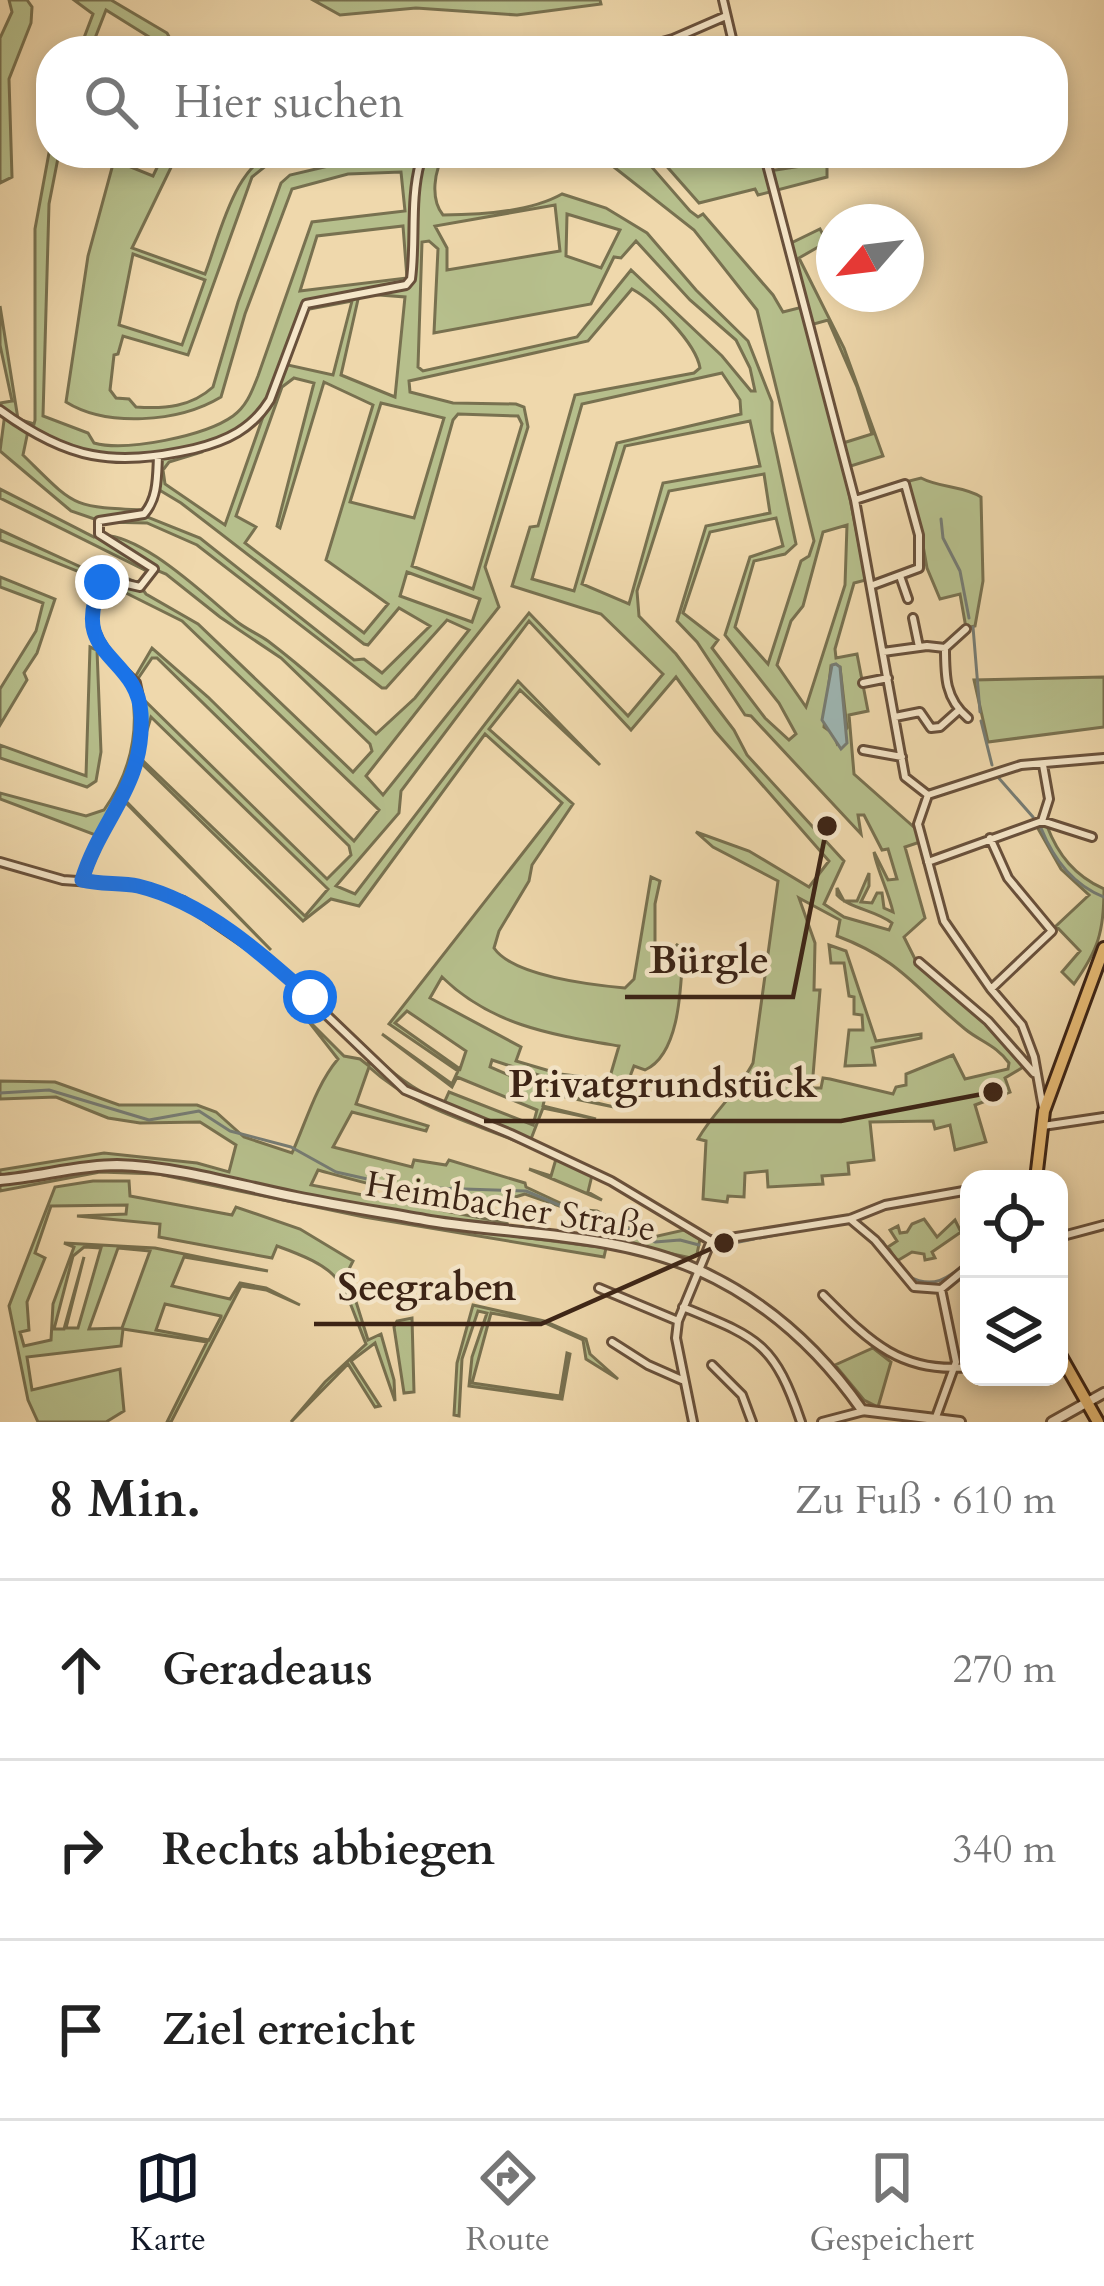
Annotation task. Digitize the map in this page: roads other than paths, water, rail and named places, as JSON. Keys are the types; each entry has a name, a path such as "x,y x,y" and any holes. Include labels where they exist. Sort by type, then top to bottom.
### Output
{"main road":[{"path":"1037,1170 1044,1111 1104,948"},
{"path":"1068,1369 1097,1422"}],"street":[{"path":"723,0 732,36"},
{"path":"680,36 726,16"},
{"path":"0,410 40,436 112,460 158,456 226,439 252,423 270,400 306,304 409,282 417,232 419,168"},
{"path":"768,168 855,500 905,777 928,795"},
{"path":"82,880 130,785 141,736 136,683 100,650 92,608 105,580 140,587 154,569 99,534 99,521 144,514 149,509 156,490 158,456"},
{"path":"855,500 905,484 922,560 919,568 872,585"},
{"path":"900,576 908,599"},
{"path":"913,617 919,647"},
{"path":"883,652 945,648 967,629"},
{"path":"945,648 945,679 959,710 968,718"},
{"path":"863,683 888,678"},
{"path":"895,717 920,712 931,728 940,727 959,710"},
{"path":"862,750 902,757"},
{"path":"928,795 997,770 1104,758"},
{"path":"1042,820 1049,799 1043,764"},
{"path":"928,795 918,824 944,921 1022,1025 1034,1057 1044,1111"},
{"path":"928,862 1042,820 1092,837"},
{"path":"990,838 1008,878 1052,931 991,989"},
{"path":"0,862 63,880 135,885 183,901 268,959 405,1090 512,1134 629,1191 711,1241 850,1219 864,1210 960,1192"},
{"path":"919,962 988,1022 1034,1072"},
{"path":"1040,1126 1104,1117"},
{"name":"Heimbacher Straße","path":"0,1180 86,1166 188,1172 401,1216 621,1246 698,1270 772,1313 864,1411"},
{"path":"850,1219 875,1240 914,1287 940,1288 960,1273"},
{"path":"1068,1235 1104,1225"},
{"path":"693,1422 682,1380 678,1322 711,1241"},
{"path":"946,1302 950,1281"},
{"path":"598,1288 678,1322"},
{"path":"936,1417 956,1362 940,1288"},
{"path":"823,1295 886,1352 920,1365 960,1368"},
{"path":"683,1307 765,1349 779,1365 801,1422"},
{"path":"612,1342 632,1357 682,1380"},
{"path":"712,1365 742,1395 752,1422"},
{"path":"1052,1422 1104,1393"},
{"path":"822,1422 864,1411 880,1418 936,1417 960,1422"}],"water":[{"path":"836,664 847,743 841,749 822,720 832,665"}],"waterway":[{"path":"941,519 943,538 960,571 969,618"},
{"path":"973,627 980,712"},
{"path":"981,721 992,765"},
{"path":"997,776 1033,817"},
{"path":"1041,828 1065,869 1104,897"},
{"path":"0,1093 49,1090 149,1120 199,1111 230,1131 291,1147 336,1172 403,1187 526,1191 655,1242 680,1240 699,1245"},
{"path":"797,1231 847,1223"},
{"path":"865,1228 891,1255"},
{"path":"760,1238 791,1232"},
{"path":"719,1246 754,1239"},
{"path":"908,1276 926,1282 940,1280 960,1268"}],"place":[{"name":"Bürgle","path":"827,826"},
{"name":"Privatgrundstück","path":"993,1092"},
{"name":"Seegraben","path":"724,1243"}]}
